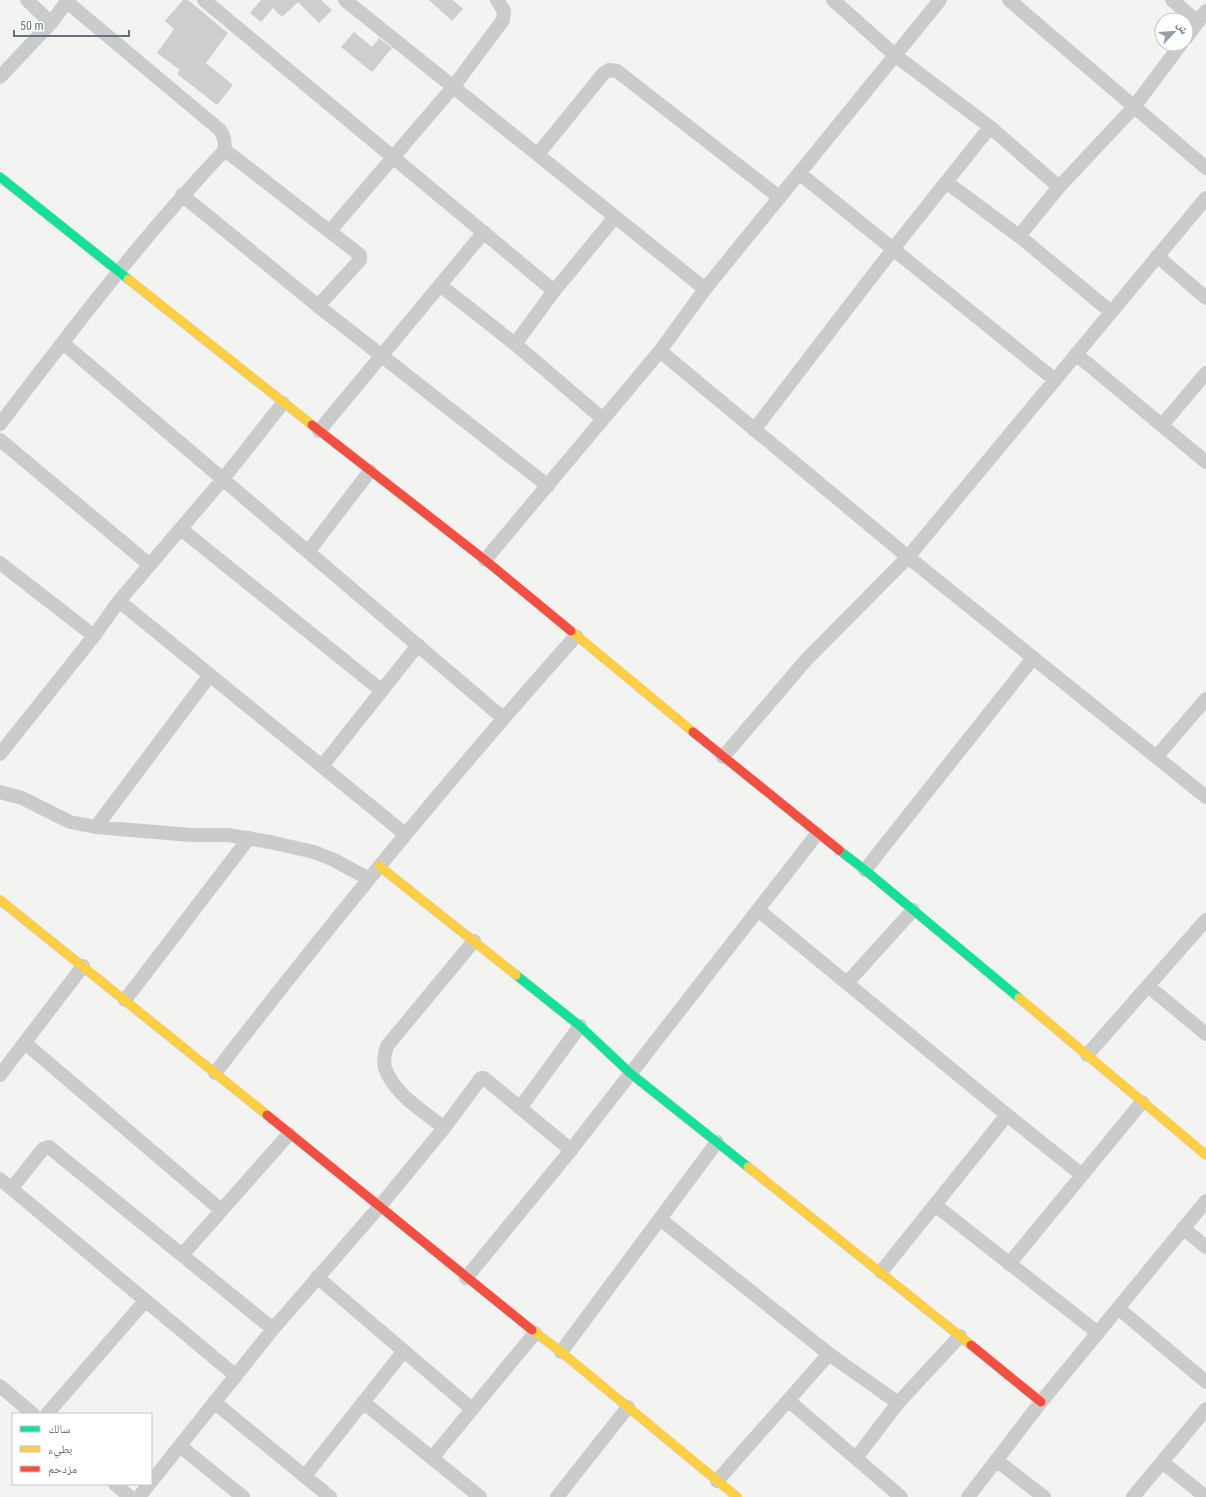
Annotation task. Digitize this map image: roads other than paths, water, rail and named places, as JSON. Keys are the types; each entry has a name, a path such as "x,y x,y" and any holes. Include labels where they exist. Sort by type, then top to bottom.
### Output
{"street":[{"path":"26,0 51,23"},
{"path":"204,0 394,156 554,291"},
{"path":"345,0 454,86 704,289"},
{"path":"330,231 454,86 503,20 504,11 497,0"},
{"path":"833,0 896,56 990,127 1059,187"},
{"path":"485,560 660,351 704,289 896,56 940,0"},
{"path":"1010,0 1206,168"},
{"path":"1172,0 1202,16 1194,27"},
{"path":"0,77 51,23 68,1 220,130 224,138 224,150 182,195 118,271 0,424"},
{"path":"1019,236 1059,187 1134,107 1176,52"},
{"path":"538,154 603,74 609,70 617,71 779,197"},
{"path":"754,430 893,249 990,127"},
{"path":"224,150 360,255 360,260 318,306"},
{"path":"799,173 1055,380"},
{"path":"0,177 283,403 485,560 723,757 865,870 1206,1155"},
{"path":"946,182 1019,236 1111,312"},
{"path":"182,195 318,306 548,486"},
{"path":"723,757 806,660 908,557 1206,198"},
{"path":"515,344 554,291 615,216"},
{"path":"319,431 484,232"},
{"path":"1157,256 1206,298"},
{"path":"440,285 515,344 603,419"},
{"path":"63,343 503,718"},
{"path":"660,351 908,557 1206,797"},
{"path":"1076,354 1206,462"},
{"path":"1162,425 1203,381"},
{"path":"0,754 94,636 119,601 223,479 283,403"},
{"path":"0,440 150,565"},
{"path":"308,552 370,471"},
{"path":"181,529 382,691"},
{"path":"0,563 94,636"},
{"path":"119,601 405,834"},
{"path":"215,1073 405,834 503,718 576,636"},
{"path":"322,766 418,645"},
{"path":"865,870 1034,658"},
{"path":"96,827 210,675"},
{"path":"1156,757 1206,699"},
{"path":"0,792 22,798 70,822 96,827 191,834 228,835 314,852 346,866 369,879"},
{"path":"466,1278 571,1150 818,834"},
{"path":"125,1000 249,838"},
{"path":"379,866 580,1026 630,1073 881,1272 1041,1402"},
{"path":"0,900 215,1073 288,1134 380,1206 466,1278 561,1352 736,1497"},
{"path":"758,910 1007,1115 1082,1174"},
{"path":"847,983 912,910"},
{"path":"1087,1056 1206,920"},
{"path":"444,1128 407,1098 394,1084 385,1067 385,1055 387,1046 474,941"},
{"path":"0,1075 83,966"},
{"path":"1148,986 1206,1034"},
{"path":"520,1108 580,1026"},
{"path":"25,1043 221,1210"},
{"path":"152,1481 273,1329 380,1206 444,1128 481,1078 484,1078 571,1150"},
{"path":"1009,1264 1142,1102"},
{"path":"881,1272 1007,1115"},
{"path":"182,1255 288,1134"},
{"path":"561,1352 717,1142"},
{"path":"12,1188 43,1149 49,1147 273,1329"},
{"path":"0,1179 236,1376"},
{"path":"968,1497 1041,1402 1206,1201"},
{"path":"935,1205 1098,1333"},
{"path":"660,1219 829,1354 898,1403"},
{"path":"1183,1228 1206,1247"},
{"path":"317,1277 403,1352 472,1409"},
{"path":"49,1413 145,1301"},
{"path":"1118,1308 1206,1382"},
{"path":"432,1458 535,1333"},
{"path":"856,1458 898,1403 960,1336"},
{"path":"305,1476 403,1352"},
{"path":"717,1481 829,1354"},
{"path":"0,1386 32,1413"},
{"path":"789,1401 901,1497"},
{"path":"214,1402 330,1497"},
{"path":"363,1402 480,1497"},
{"path":"557,1497 628,1407"},
{"path":"1133,1497 1206,1409"},
{"path":"180,1446 243,1497"},
{"path":"996,1460 1044,1497"},
{"path":"1162,1462 1206,1497"},
{"path":"116,1485 130,1497"},
{"path":"139,1497 148,1485"}]}
